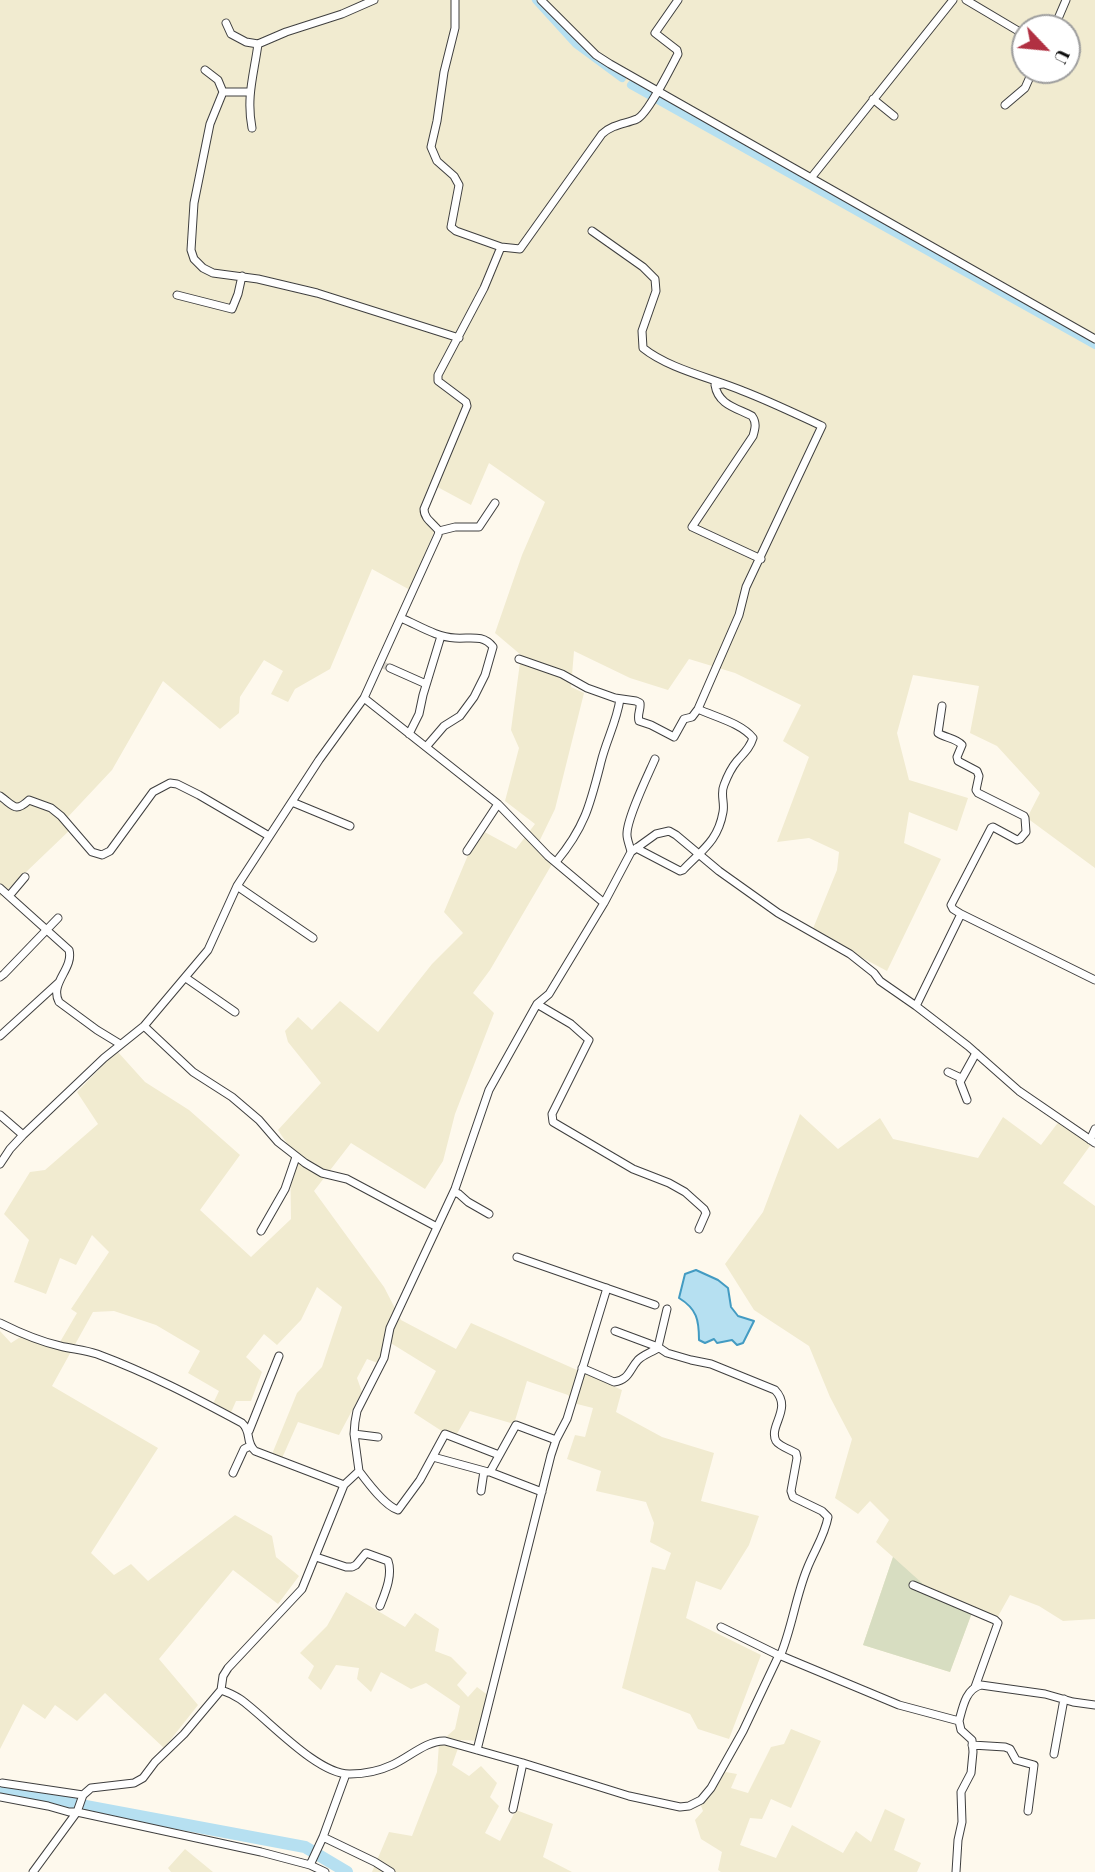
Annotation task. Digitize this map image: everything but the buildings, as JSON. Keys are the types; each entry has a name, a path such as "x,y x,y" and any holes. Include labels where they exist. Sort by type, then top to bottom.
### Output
{"street":[{"path":"226,23 231,34 258,44 374,0"},
{"path":"455,0 455,28 431,146 438,161 454,176 459,185 451,227 501,247 522,248 602,134 613,126 639,118 651,103 678,52 656,33 678,0"},
{"path":"811,178 953,0"},
{"path":"966,0 1011,26"},
{"path":"544,1 596,54 656,93 1095,339"},
{"path":"252,128 248,111 258,44"},
{"path":"205,70 221,83 223,92 210,124 194,203 191,250 194,259 212,273 258,279 317,293 459,338"},
{"path":"1005,105 1027,84"},
{"path":"223,92 250,92"},
{"path":"873,99 894,116"},
{"path":"519,659 562,674 587,688 620,699 636,701 640,703 639,720 673,737 676,736 684,719 692,718 698,709 739,615 746,587 822,426 652,355 643,348 642,331 656,291 655,279 643,267 592,231"},
{"path":"439,531 427,519 424,509 467,409 466,402 438,378 484,288 501,247"},
{"path":"177,295 232,309 242,276"},
{"path":"724,384 715,385 719,397 725,403 752,416 755,429 692,527 761,559"},
{"path":"439,531 455,527 479,527 495,503"},
{"path":"0,1164 23,1135 120,1044 144,1026 208,950 237,886 384,666 401,618 439,531"},
{"path":"401,618 441,636 477,638 489,642 493,647 485,675 469,704 460,716 444,726 426,747"},
{"path":"410,734 419,715 441,636"},
{"path":"384,666 426,684"},
{"path":"364,698 498,804 556,862 604,903"},
{"path":"556,862 570,844 587,812 620,699"},
{"path":"942,706 938,733 959,742 961,745 958,761 977,771 978,793 1024,816 1026,832 1017,839 991,828 950,905 961,914 1095,980"},
{"path":"655,759 636,803 627,837 634,850 680,871 715,837 725,803 722,791 724,784 736,762 752,743 751,735 698,709"},
{"path":"0,796 16,808 29,800 51,808 92,852 102,855 110,851 153,792 170,783 199,795 269,836"},
{"path":"292,802 350,826"},
{"path":"467,851 498,804"},
{"path":"499,1455 445,1434 421,1480 398,1510 394,1510 359,1471 355,1434 357,1411 384,1358 390,1328 454,1192 488,1090 537,1004 550,994 634,850 656,834 669,831 677,835 719,871 778,914 850,954 880,981 976,1053 1019,1091 1092,1141 1095,1129"},
{"path":"9,896 25,877"},
{"path":"237,886 313,938"},
{"path":"0,888 70,954 70,961 58,983 0,1036"},
{"path":"916,1006 961,914"},
{"path":"0,977 58,918"},
{"path":"186,978 235,1012"},
{"path":"58,983 56,996 60,1002 120,1044"},
{"path":"537,1004 571,1024 589,1040 552,1114 553,1122 633,1170 685,1192 706,1213 699,1229"},
{"path":"144,1026 193,1072 232,1097 259,1120 278,1142 296,1157 323,1172 347,1179 437,1227"},
{"path":"967,1100 960,1082 976,1053"},
{"path":"948,1072 961,1079"},
{"path":"0,1115 23,1135"},
{"path":"261,1231 285,1189 296,1157"},
{"path":"454,1192 489,1214"},
{"path":"517,1257 655,1305"},
{"path":"477,1750 556,1440 567,1419 607,1288"},
{"path":"582,1368 614,1382 623,1381 640,1358 658,1348 667,1309"},
{"path":"0,1323 27,1337 92,1352 174,1385 242,1423 249,1431"},
{"path":"221,1690 238,1698 319,1763 346,1774 378,1770 440,1741 629,1796 680,1807 695,1804 706,1795 743,1731 789,1634 806,1571 827,1526 828,1517 793,1497 791,1491 797,1458 796,1453 777,1443 775,1439 783,1402 775,1390 711,1364 667,1353 615,1331"},
{"path":"279,1356 249,1431 250,1446 255,1451 344,1485"},
{"path":"481,1490 487,1471 516,1425 556,1440"},
{"path":"355,1434 378,1437"},
{"path":"233,1473 242,1452 250,1446"},
{"path":"433,1457 487,1471 542,1492"},
{"path":"46,1872 35,1869 77,1810 82,1796 92,1788 134,1783 143,1778 221,1690 223,1676 228,1668 302,1590 344,1485 359,1471"},
{"path":"316,1557 346,1567 356,1565 366,1553 388,1561 390,1571 380,1606"},
{"path":"913,1585 998,1623 975,1687 967,1695 959,1721 961,1730 972,1740 972,1745 971,1773 961,1793 962,1822 956,1872"},
{"path":"721,1626 779,1655 899,1705 959,1721"},
{"path":"975,1687 988,1685 1095,1705"},
{"path":"1054,1754 1064,1699"},
{"path":"972,1745 1006,1747 1016,1760 1034,1765 1028,1811"},
{"path":"513,1809 523,1763"},
{"path":"311,1863 346,1774"},
{"path":"2,1783 82,1796"},
{"path":"0,1797 69,1812 77,1810 311,1863 325,1872"},
{"path":"323,1837 375,1861 391,1872"}],"shaded area":[{"path":"0,0 1095,0 1095,868 1027,818 1040,793 997,746 970,733 979,686 913,675 897,733 909,780 968,798 957,831 909,812 904,843 941,859 887,971 812,931 837,870 839,852 809,838 777,842 809,757 783,741 801,705 735,673 689,659 668,690 630,678 574,651 571,687 584,693 555,809 538,844 555,859 490,970 473,993 494,1013 455,1114 443,1161 425,1189 351,1143 314,1191 384,1287 401,1320 456,1349 471,1323 622,1390 616,1412 662,1437 714,1453 701,1501 759,1516 749,1545 721,1590 696,1581 686,1618 761,1655 729,1739 698,1729 690,1714 622,1688 652,1567 665,1570 671,1553 650,1542 654,1523 646,1502 596,1491 601,1471 567,1459 575,1435 585,1437 593,1408 573,1403 568,1395 527,1381 514,1424 470,1411 454,1439 414,1413 436,1371 389,1342 378,1363 367,1359 357,1378 362,1392 339,1435 298,1422 279,1465 270,1459 297,1393 322,1367 342,1307 317,1287 301,1320 277,1345 264,1334 246,1357 262,1372 251,1401 236,1401 229,1417 210,1410 219,1391 188,1373 200,1351 156,1325 114,1311 93,1312 52,1386 158,1448 91,1553 114,1575 131,1564 148,1581 235,1515 272,1536 276,1557 299,1576 278,1604 233,1570 159,1659 198,1705 164,1748 105,1693 77,1721 55,1705 45,1719 23,1704 0,1749 0,1331 11,1343 25,1334 60,1342 77,1313 71,1309 109,1252 92,1235 76,1265 60,1258 46,1294 14,1282 29,1240 4,1214 30,1172 45,1170 98,1124 77,1092 117,1051 145,1082 189,1110 240,1155 200,1210 251,1257 291,1219 290,1148 278,1130 321,1083 288,1042 285,1031 298,1017 312,1030 340,1001 378,1032 432,964 463,933 444,912 479,829 516,849 535,824 505,801 519,748 511,730 521,655 495,633 522,555 545,502 489,463 471,505 430,483 420,508 438,522 410,590 372,569 330,669 295,689 288,702 271,694 283,671 264,660 240,697 239,713 220,729 163,681 112,770 66,819 72,828 0,897"},
{"path":"800,1114 838,1149 880,1118 893,1139 978,1158 1003,1117 1041,1145 1063,1116 1095,1139 1063,1183 1095,1206 1095,1619 1063,1621 1039,1606 1010,1595 996,1620 973,1610 950,1672 863,1645 893,1557 876,1542 889,1520 870,1501 858,1514 835,1498 852,1439 830,1397 809,1346 754,1310 725,1264 763,1212"},
{"path":"346,1592 405,1627 415,1613 439,1629 435,1651 451,1657 467,1673 457,1685 468,1697 477,1687 489,1696 482,1741 461,1740 452,1765 469,1776 481,1766 497,1783 490,1797 499,1806 485,1833 500,1841 516,1810 553,1824 543,1857 572,1872 372,1872 389,1832 412,1836 437,1772 439,1743 455,1729 460,1706 426,1683 411,1689 381,1672 371,1692 357,1679 359,1668 336,1665 321,1690 308,1678 314,1666 300,1653 327,1626"},
{"path":"791,1729 821,1741 791,1808 771,1799 762,1819 750,1818 740,1845 776,1858 792,1825 843,1853 856,1831 871,1842 885,1809 905,1819 894,1850 921,1863 917,1872 718,1870 722,1852 701,1839 695,1820 703,1811 698,1798 720,1771 737,1774 731,1788 748,1793 771,1747 784,1744"},
{"path":"185,1849 213,1872 171,1872 168,1868"}],"green space":[{"path":"893,1557 933,1593 973,1610 950,1672 863,1645"}],"water":[{"path":"696,1270 728,1288 731,1307 738,1316 754,1321 743,1343 737,1345 732,1340 717,1343 714,1339 705,1343 699,1340 696,1316 690,1306 679,1298 685,1274"}],"waterway":[{"path":"536,0 576,44 622,78"},
{"path":"631,85 1095,345"},
{"path":"0,1790 305,1847 347,1872"}],"tunnel":[{"path":"383,665 390,668"}]}
